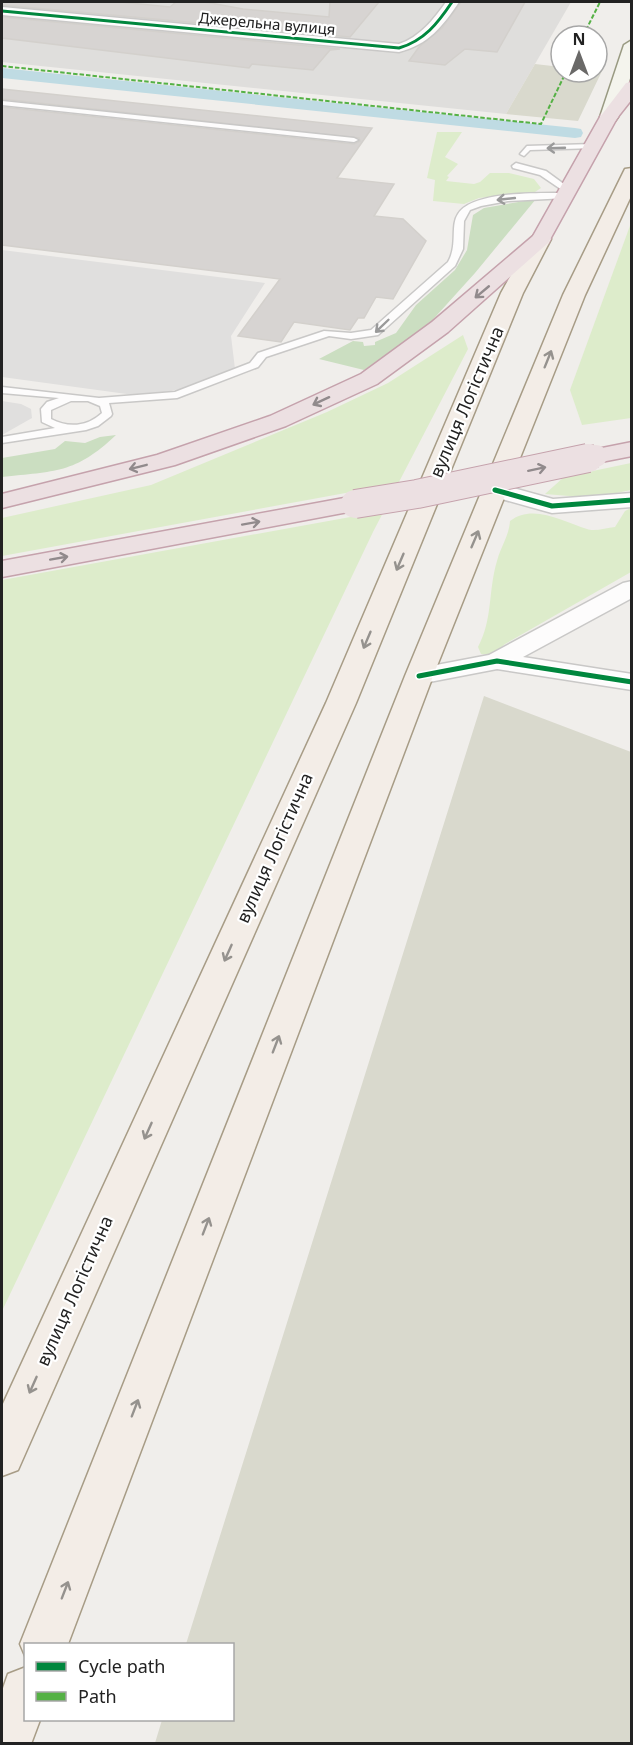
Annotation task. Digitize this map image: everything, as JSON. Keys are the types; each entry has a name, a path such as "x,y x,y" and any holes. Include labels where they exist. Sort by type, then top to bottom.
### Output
{"highway":[{"path":"2,501 166,460 278,421 369,379 440,327 541,239 599,136 632,87"},
{"path":"2,569 417,494 632,449"}],"main road":[{"path":"599,136 632,45"},
{"path":"44,1643 419,676 574,295 632,173"},
{"name":"вулиця Логістична","path":"2,1455 341,703 513,293 541,239"},
{"path":"5,1743 24,1697"}],"street":[{"name":"Джерельна вулиця","path":"2,11 386,47 412,46 420,40 452,2"},
{"path":"141,24 157,9"},
{"path":"495,490 552,506 632,500"},
{"path":"419,676 497,661 632,588"},
{"path":"497,661 632,682"}],"lane":[{"path":"2,104 354,140"},
{"path":"524,154 527,148 599,136"},
{"path":"516,166 543,173 566,193"},
{"path":"7,390 99,401 177,395 254,365 262,356 328,333 351,336 374,333 452,264 460,252 460,218 464,210 477,204 501,199 566,193"},
{"path":"7,390 42,403 51,423 78,428"},
{"path":"18,436 36,427 45,412 60,400 80,397"},
{"path":"2,440 78,428 103,419 107,409 99,401"}],"shaded area":[{"path":"2,2 571,2 558,24 549,24 549,40 506,114 2,62"},
{"path":"535,64 549,66 549,84 596,84 578,121 506,114"},
{"path":"2,250 265,283 231,336 235,369 185,388 134,395 2,377"},
{"path":"2,401 21,404 31,409 32,418 2,435"},
{"path":"484,696 631,752 631,1743 155,1743 162,1721 234,1721 234,1643 186,1643"}],"green space":[{"path":"437,132 462,132 445,157 458,164 447,176 449,177 446,181 474,184 490,173 509,173 534,179 541,188 535,192 479,198 464,204 433,201 435,180 427,178"},
{"path":"536,199 475,273 419,335 364,370 319,359 353,341 363,342 364,346 375,345 375,342 396,333 416,305 455,270 467,250 473,215 484,208"},
{"path":"631,223 631,418 582,425 570,390"},
{"path":"463,335 468,349 373,532 2,1311 2,580 367,514 362,490 2,556 2,518 151,485 327,412 388,383"},
{"path":"116,435 102,448 76,464 51,471 2,477 2,458 55,449 65,441 85,443 100,437"},
{"path":"631,463 631,490 593,498 545,494 564,477"},
{"path":"631,508 631,572 505,644 492,655 481,654 478,647 486,626 494,572 510,521 519,516 538,514 590,530 597,530 615,527 625,511"}],"building":[{"path":"2,2 120,2 170,7 176,2 205,2 243,9 329,17 330,2 379,2 350,37 2,5"},
{"path":"461,2 525,2 497,52 465,49 445,65 409,61 419,47 442,28"},
{"path":"2,17 340,49 330,50 313,70 252,64 249,68 2,38"},
{"path":"2,89 372,128 337,178 394,184 374,216 403,219 426,241 393,299 376,297 364,318 358,318 350,330 294,322 281,342 238,336 280,279 2,245 2,107 354,144 360,141 359,138 2,99"}],"waterway":[{"path":"2,73 575,133"}],"marked path":[{"path":"589,24 600,2"},
{"path":"2,66 541,124 560,84"}],"cycle path":[{"path":"2,11 399,48 408,46 423,37 442,17 452,2"},
{"path":"495,490 552,506 632,500"},
{"path":"419,676 497,661 632,682"}]}
